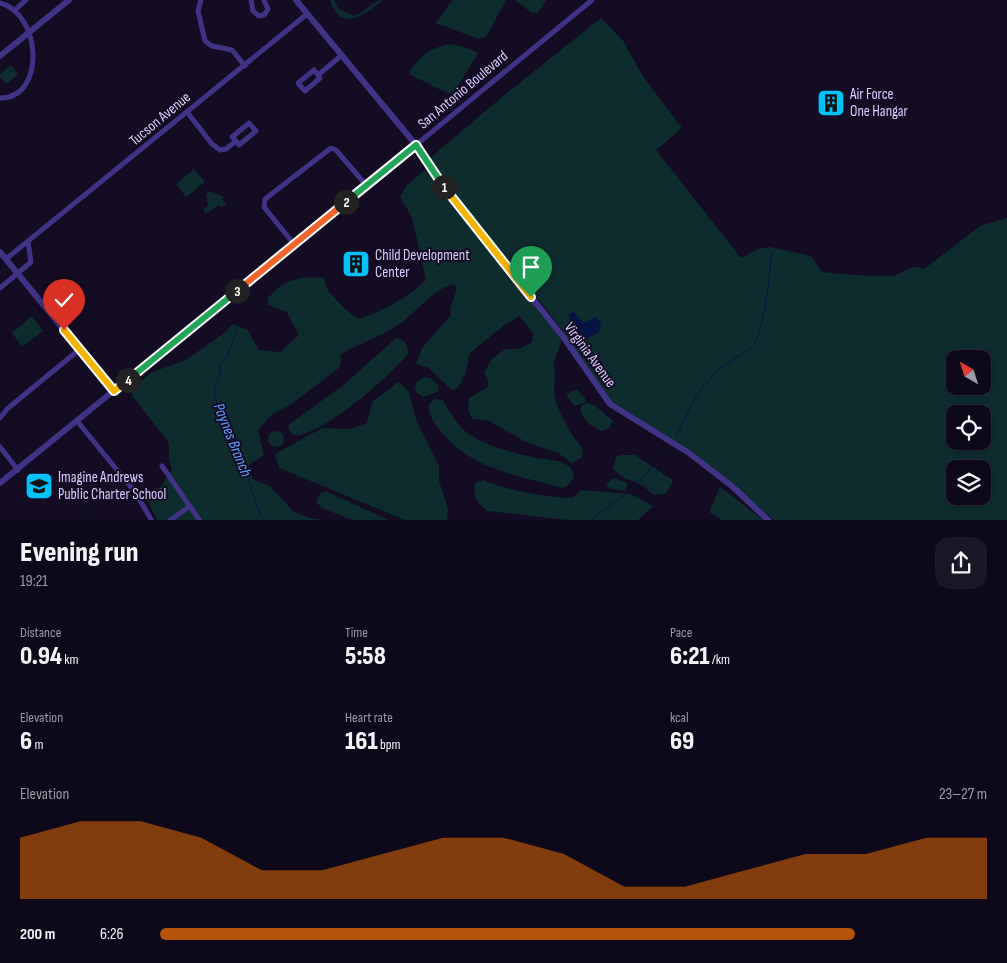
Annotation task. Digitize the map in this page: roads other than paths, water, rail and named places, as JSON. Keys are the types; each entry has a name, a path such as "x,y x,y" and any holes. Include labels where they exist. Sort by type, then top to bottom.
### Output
{"street":[{"path":"15,10 26,0"},
{"path":"0,56 69,0"},
{"path":"201,0 198,11 205,41 212,46 232,50 245,66"},
{"path":"251,0 253,11 259,16 268,11 268,4 264,0"},
{"name":"Virginia Avenue","path":"296,0 416,145 458,205 564,338 610,404 689,453 769,520"},
{"name":"San Antonio Boulevard","path":"0,483 592,0"},
{"path":"0,3 15,10 30,32 32,60 28,82 16,94 0,98"},
{"name":"Tucson Avenue","path":"6,259 307,14"},
{"path":"318,75 342,55"},
{"path":"187,112 218,149 226,149 236,142"},
{"path":"249,123 256,131 239,145 236,142 232,137 249,123"},
{"path":"294,244 264,208 265,199 331,148 336,150 366,186"},
{"path":"0,288 30,262 28,242"},
{"path":"0,252 114,391"},
{"path":"0,418 7,409 80,349"},
{"path":"78,421 135,492 152,520"},
{"path":"0,447 18,470"},
{"path":"162,466 200,520"},
{"path":"169,520 190,506"}],"waterway":[{"path":"772,237 787,224 784,220"},
{"path":"755,343 765,310 772,252"},
{"name":"Paynes Branch","path":"236,332 227,358 219,364 221,372 215,384 214,394 230,444 244,466 260,515 265,520"},
{"path":"720,368 753,347"},
{"path":"558,362 565,352"},
{"path":"677,435 696,396 718,370"},
{"path":"660,456 667,447"},
{"path":"617,501 634,488 653,466"},
{"path":"69,487 79,502 96,520"},
{"path":"123,520 131,497"},
{"path":"591,520 615,502"}],"place":[{"name":"Air Force One Hangar","path":"831,103"},
{"name":"Child Development Center","path":"356,264"},
{"name":"Imagine Andrews Public Charter School","path":"39,486"}]}
